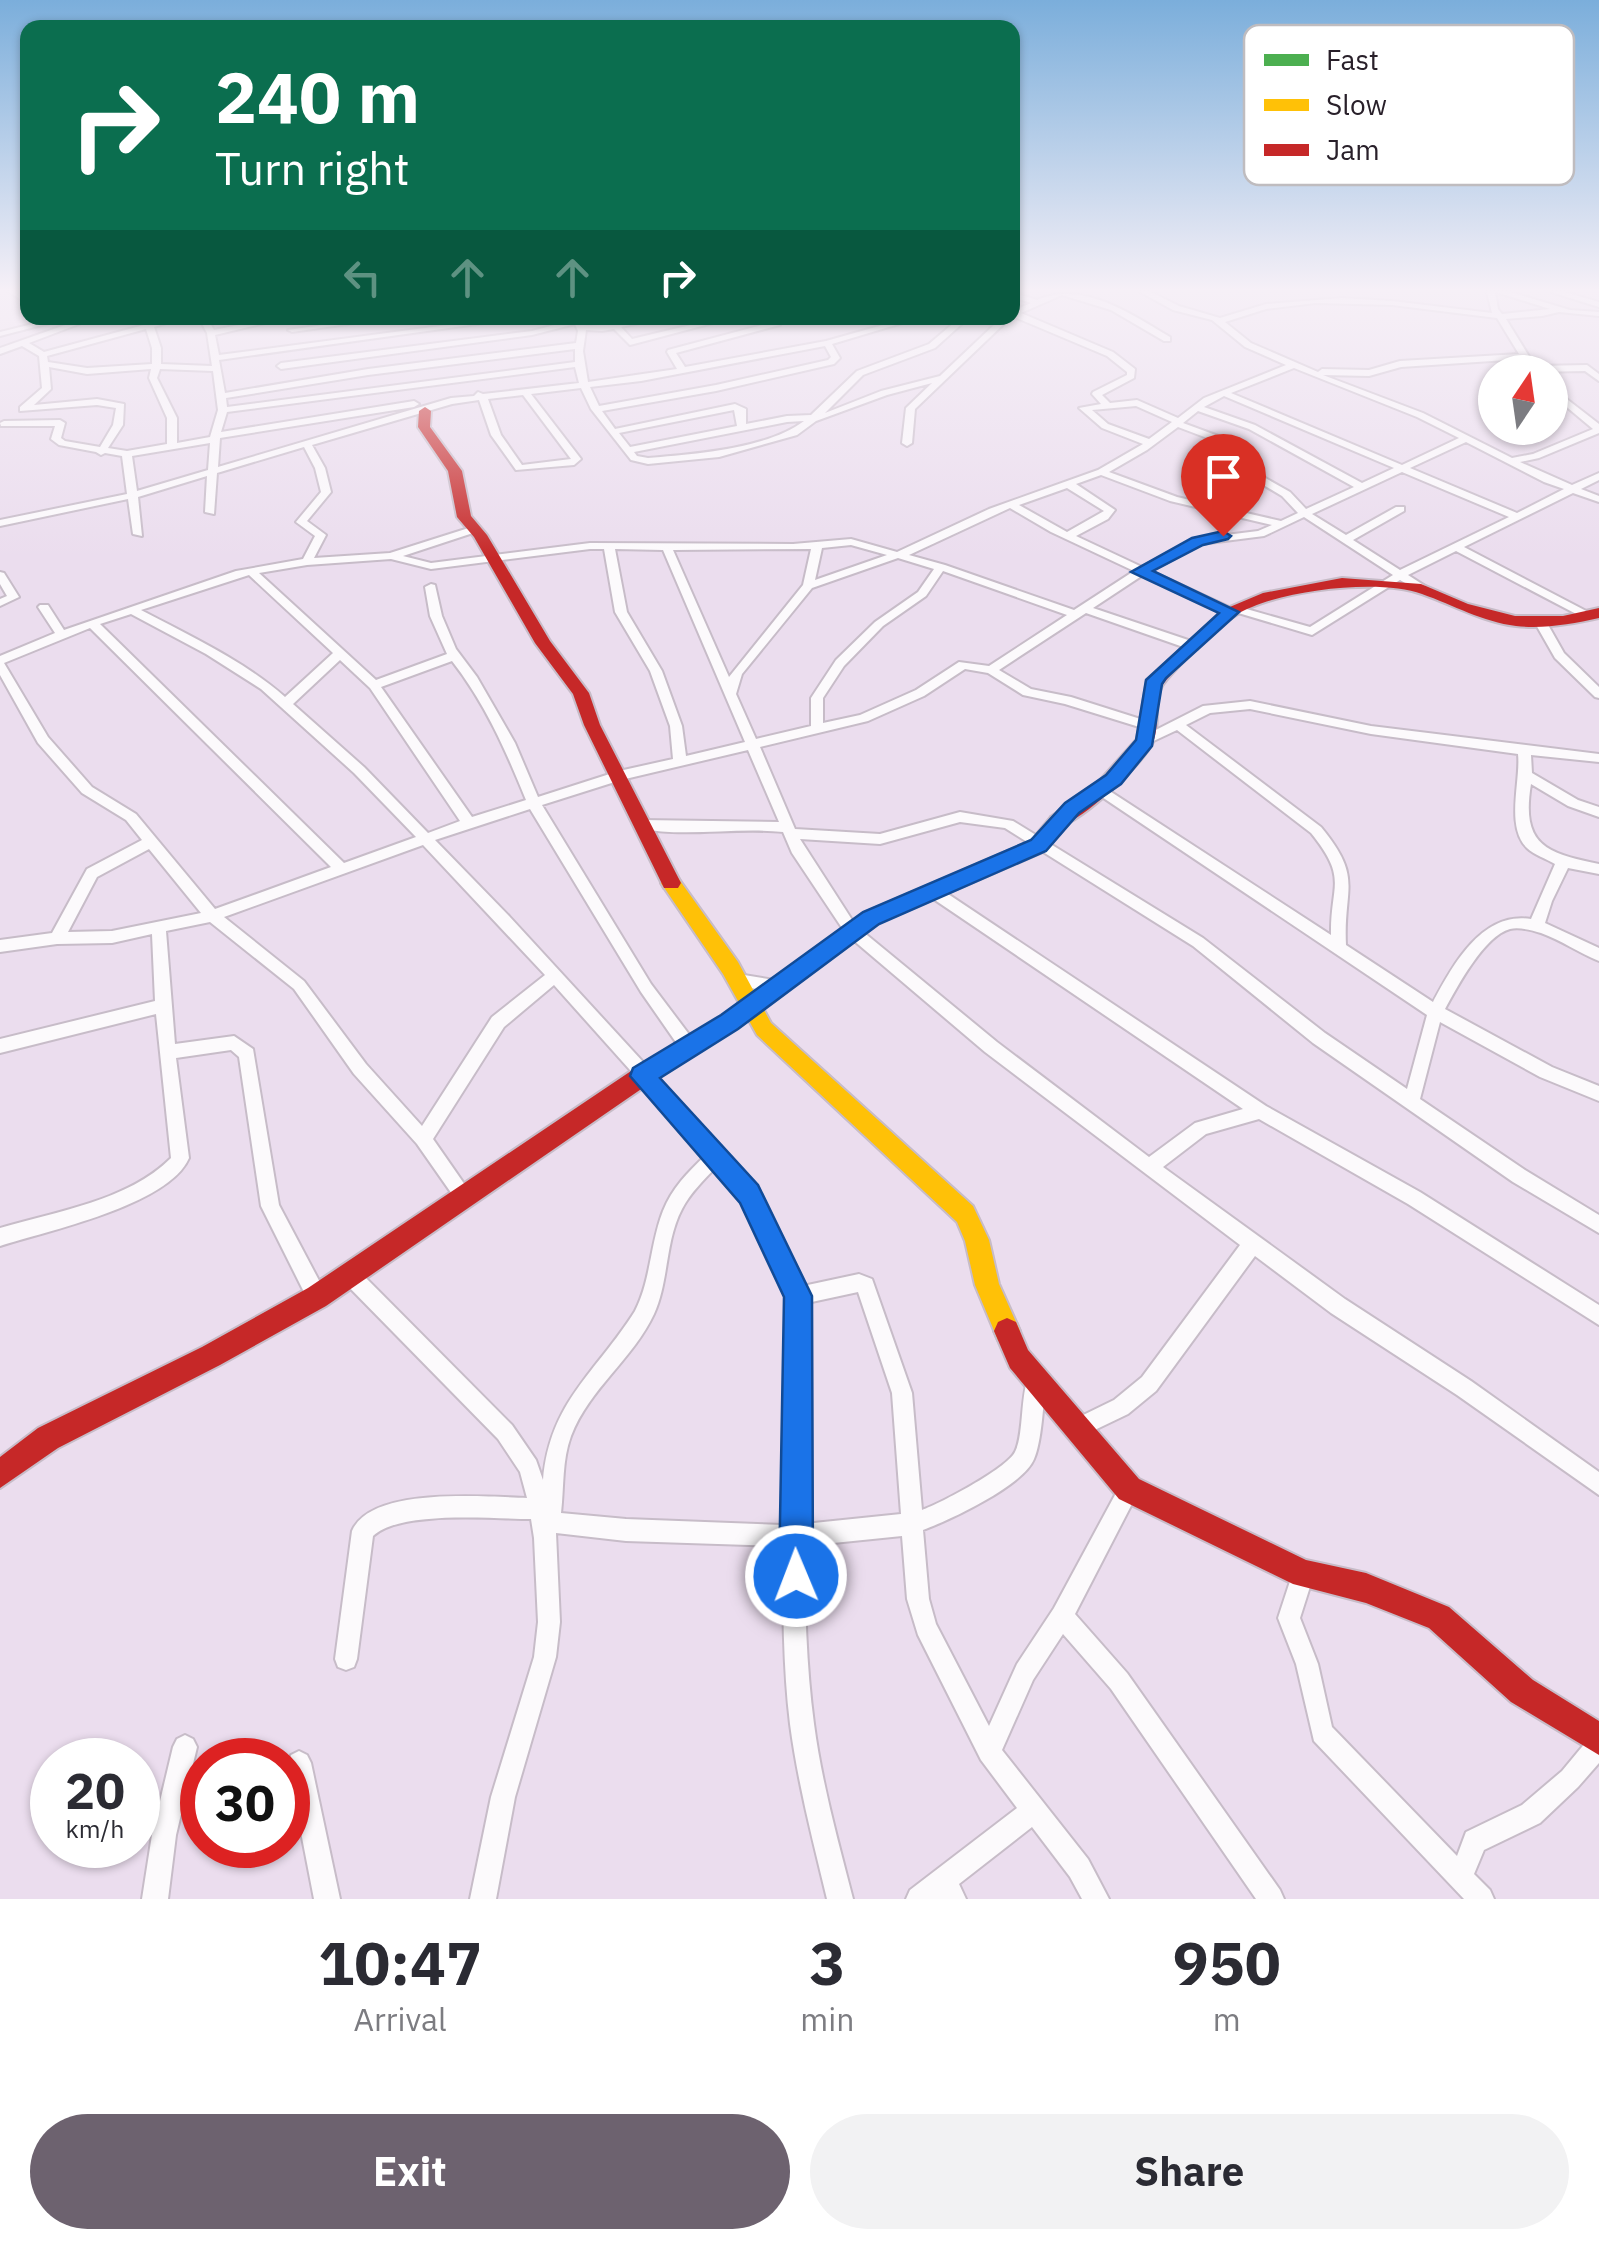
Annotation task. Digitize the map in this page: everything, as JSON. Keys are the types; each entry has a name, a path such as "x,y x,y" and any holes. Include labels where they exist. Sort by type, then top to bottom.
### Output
{"street":[{"path":"2,426 48,389 47,381"},
{"path":"154,381 172,418 172,446"},
{"path":"210,512 215,438 223,410 218,381"},
{"path":"220,396 311,381"},
{"path":"223,410 451,381"},
{"path":"451,401 470,390 472,381"},
{"path":"583,381 612,432 634,458 648,461 716,455 778,439 814,418 932,381"},
{"path":"0,524 130,496 451,401 621,381"},
{"path":"596,409 749,381"},
{"path":"628,450 787,419 814,418 852,381"},
{"path":"908,442 911,408 939,381"},
{"path":"1106,405 1096,394 1123,381"},
{"path":"808,586 898,556 1011,505 1100,472 1150,443 1195,407 1256,381"},
{"path":"1332,381 1420,415 1570,490 1599,499"},
{"path":"414,385 424,426 455,471 464,517 543,643 580,693 592,726 684,907 738,980 748,1008 764,1029 966,1214 1006,1331 1036,1382 1129,1489 1303,1574 1366,1588 1439,1617 1468,1638 1522,1691 1599,1742 1570,1779 1531,1814 1475,1841 1461,1875"},
{"path":"470,390 483,398 496,435 519,468 576,461 559,432 534,408 527,394"},
{"path":"1223,394 1516,516"},
{"path":"23,409 97,402 120,406 118,425 101,452"},
{"path":"1150,443 1105,426 1083,409 1140,403 1218,439 1243,469 1348,538 1395,578 1488,614 1541,624 1592,614"},
{"path":"1510,461 1536,456 1599,430 1568,403"},
{"path":"612,432 735,407 741,409 742,428"},
{"path":"1195,407 1252,427 1362,486"},
{"path":"2,426 60,423 56,439 62,442 126,454 270,428 419,409"},
{"path":"270,428 279,452"},
{"path":"992,670 1140,572 1198,541 1256,536 1300,507 1317,507 1464,439"},
{"path":"306,562 321,535 301,522 326,492 307,444"},
{"path":"126,454 138,534"},
{"path":"1100,472 1174,499 1278,523"},
{"path":"1011,505 1140,572 1233,611 1312,632 1395,578 1599,476"},
{"path":"1067,536 1110,510 1070,485"},
{"path":"1348,538 1400,510"},
{"path":"465,1198 423,1139 360,1069 298,985 212,916 131,817 86,790 43,740 0,663 62,635 240,574 306,562 391,556 440,537 475,529"},
{"path":"391,556 432,566 576,548 815,550 851,542 1193,646"},
{"path":"609,547 621,612 656,671 676,726 680,759"},
{"path":"667,547 789,831 822,890 851,930 990,1047 1149,1166 1599,1485"},
{"path":"1456,547 1592,614"},
{"path":"730,694 736,673 808,586 815,550"},
{"path":"817,726 817,698 840,663 879,624 922,594 941,567"},
{"path":"253,573 374,685 469,823"},
{"path":"0,575 13,596 0,603"},
{"path":"1147,734 1153,684 1233,611 1268,596 1327,584 1395,578"},
{"path":"431,587 436,616 454,656 471,677 509,743 533,802 646,988 688,1046"},
{"path":"44,607 62,635"},
{"path":"132,610 210,651 265,686 359,770 554,976 749,1194 798,1296 795,1536 802,1722 840,1899"},
{"path":"92,624 342,870"},
{"path":"1541,624 1558,655 1599,694"},
{"path":"284,705 340,653"},
{"path":"374,685 454,656"},
{"path":"0,946 57,938 112,937 212,916 533,802 680,759 883,711 964,665 992,670 1026,692 1067,700 1147,734"},
{"path":"0,1474 48,1438 318,1297 642,1076 730,1022 851,930 900,904 1038,846 1072,808 1100,791 1147,734 1208,709 1250,705 1371,730 1599,758"},
{"path":"1177,724 1329,844 1340,860 1347,882 1336,921 1339,948"},
{"path":"1524,750 1527,776 1520,795 1524,828 1531,844 1563,862 1599,869"},
{"path":"1527,776 1573,804 1599,812"},
{"path":"1100,791 1436,1012 1546,1072 1599,1094"},
{"path":"642,824 686,828 740,823 880,839 960,817 1008,824 1198,942 1320,1038 1519,1176 1599,1224"},
{"path":"57,938 92,873 149,843"},
{"path":"1537,926 1540,906 1553,890 1563,862"},
{"path":"934,892 1260,1112 1414,1198 1599,1316"},
{"path":"1411,1101 1436,1012 1478,945 1491,932 1507,922 1537,926 1599,954"},
{"path":"0,1236 112,1200 170,1173 177,1165 180,1158 169,1052 160,1006 158,929"},
{"path":"423,1139 498,1022 554,976"},
{"path":"738,980 774,986"},
{"path":"0,1046 160,1006"},
{"path":"730,1022 764,1029"},
{"path":"169,1052 234,1043 247,1054 270,1206 318,1297"},
{"path":"1149,1166 1201,1128 1260,1112"},
{"path":"483,1899 504,1797 545,1657 545,1523 554,1460 564,1428 596,1377 642,1318 657,1278 671,1214 685,1187 717,1155"},
{"path":"1078,1428 1121,1407 1149,1384 1253,1243"},
{"path":"349,1274 506,1432 529,1467 545,1523"},
{"path":"798,1296 859,1283 872,1296 902,1393 918,1598 926,1627 989,1752 1078,1868 1096,1899"},
{"path":"346,1658 367,1522 409,1510 626,1530 795,1536 912,1524 947,1511 1013,1470 1028,1443 1036,1382"},
{"path":"989,1752 1026,1672 1062,1616 1129,1489"},
{"path":"1303,1574 1290,1618 1307,1664 1322,1733 1481,1899"},
{"path":"1062,1616 1118,1682 1270,1899"},
{"path":"155,1899 164,1834 180,1768"},
{"path":"919,1899 948,1889 1033,1812"},
{"path":"310,1817 327,1899"}],"traffic: fast":[{"path":"738,1016 871,918 1038,846 1057,822"}],"traffic: slow":[{"path":"671,883 730,968 764,1029 965,1214 977,1240 987,1285 1007,1331"}],"traffic: jam":[{"path":"425,411 424,427 455,471 464,517 480,535 543,643 581,693 592,725 671,883"},
{"path":"1057,822 1100,791 1145,741 1153,684 1230,612 1268,596 1342,582 1421,588 1463,607 1515,621 1563,621 1599,613"},
{"path":"0,1474 48,1438 211,1356 317,1297 642,1076 738,1016"},
{"path":"1007,1331 1019,1359 1129,1489 1303,1574 1366,1588 1439,1617 1522,1691 1599,1739"}],"route":[{"path":"796,1576 798,1296 749,1194 642,1076 730,1022 871,918 1038,846 1072,808 1114,780 1145,741 1153,684 1230,612 1140,572 1198,541 1223,536"}]}
